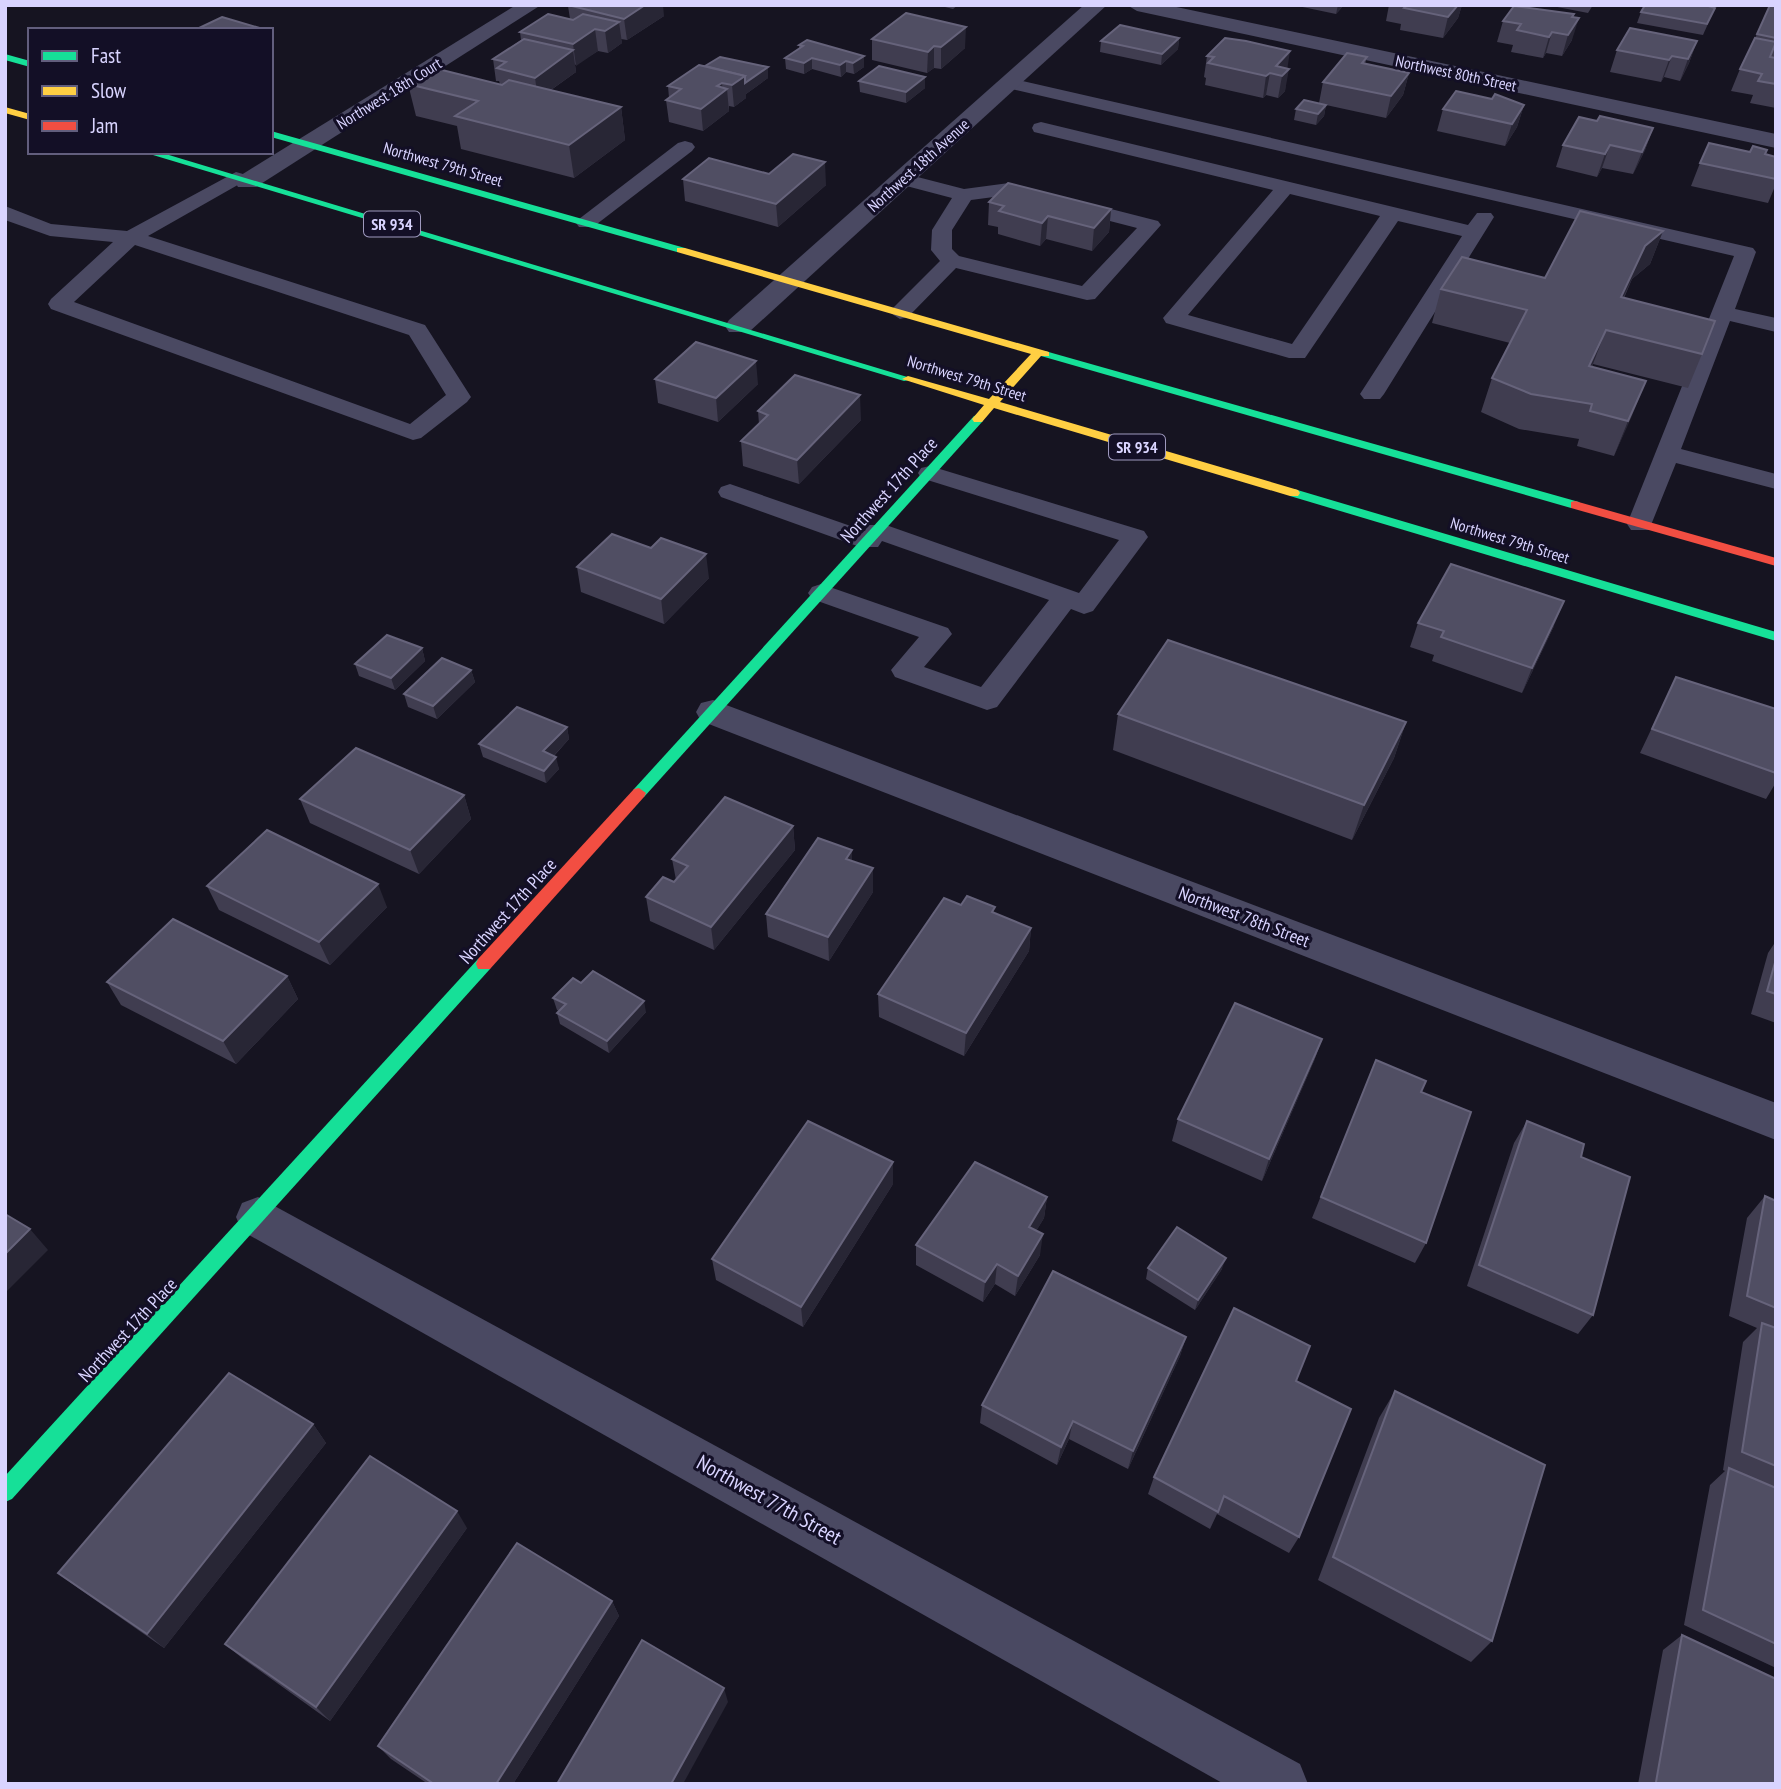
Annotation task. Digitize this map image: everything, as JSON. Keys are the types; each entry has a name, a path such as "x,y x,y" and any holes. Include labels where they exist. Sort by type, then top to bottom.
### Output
{"main road":[{"path":"5,57 28,63"},
{"path":"5,110 28,116"},
{"name":"Northwest 79th Street","path":"273,135 1776,562"},
{"name":"Northwest 79th Street","path":"155,154 1776,637"},
{"name":"Northwest 17th Place","path":"5,1492 258,1217 1038,353"}],"street":[{"name":"Northwest 18th Court","path":"241,180 307,144 531,5"},
{"name":"Northwest 18th Avenue","path":"739,326 1097,5"},
{"name":"Northwest 80th Street","path":"1137,5 1776,141"},
{"name":"Northwest 78th Street","path":"713,712 1776,1122"},
{"name":"Northwest 77th Street","path":"258,1217 1280,1784"}],"lane":[{"path":"1009,83 1746,251 1640,524"},
{"path":"1041,128 1474,233"},
{"path":"586,223 685,147"},
{"path":"902,179 964,195 1009,189 1151,225 1087,294 952,261 942,250 942,230 964,195"},
{"path":"5,212 21,222 69,234 131,237 417,330 458,397 413,433 59,304 131,237 241,180"},
{"path":"1285,188 1174,318 1297,353 1392,214"},
{"path":"1372,394 1498,195"},
{"path":"900,312 952,261"},
{"path":"1722,312 1776,325"},
{"path":"1667,453 1776,482"},
{"path":"730,492 1066,597 1084,605 1135,537 930,473"},
{"path":"821,593 938,634 905,670 988,700 1066,597"}],"building":[{"path":"568,5 645,5 624,19"},
{"path":"1407,5 1458,5 1448,17 1404,8"},
{"path":"1645,5 1705,5 1715,8 1707,24 1641,12"},
{"path":"1770,5 1776,5 1776,38 1757,34"},
{"path":"1514,6 1574,14 1572,17 1579,18 1568,35 1552,32 1549,37 1517,30 1521,24 1503,21"},
{"path":"906,13 966,27 941,47 934,46 928,52 872,39"},
{"path":"548,14 573,20 583,14 619,22 605,31 595,29 573,44 520,32"},
{"path":"222,17 260,28 199,28"},
{"path":"1120,25 1179,38 1162,54 1101,41"},
{"path":"1630,28 1697,41 1688,59 1672,56 1669,60 1617,50"},
{"path":"1225,38 1290,51 1276,66 1289,69 1282,76 1270,73 1266,76 1208,63 1214,57 1207,56"},
{"path":"1755,38 1776,42 1770,57 1776,58 1776,84 1758,81 1762,74 1740,69"},
{"path":"524,39 573,50 535,78 497,68 506,62 493,59"},
{"path":"807,40 864,56 853,63 846,61 840,65 812,58 804,63 785,58 803,46 799,45"},
{"path":"1347,53 1367,57 1362,63 1409,73 1391,96 1323,82"},
{"path":"720,57 768,67 745,83 745,76 705,66"},
{"path":"699,65 745,76 732,85 722,83 717,86 727,89 701,109 666,100 681,89 668,86"},
{"path":"879,66 925,77 906,92 859,81"},
{"path":"434,68 502,85 509,80 621,107 569,145 455,116 478,101 408,84"},
{"path":"1456,91 1492,99 1495,94 1524,105 1512,124 1443,109"},
{"path":"1304,100 1326,105 1318,114 1296,109"},
{"path":"1600,116 1653,128 1642,152 1610,145 1605,154 1563,145 1579,117 1597,121"},
{"path":"1709,143 1750,152 1753,146 1767,150 1765,154 1776,157 1776,179 1700,163"},
{"path":"793,154 825,162 776,204 683,179 709,158 769,174"},
{"path":"1008,183 1111,209 1094,228 1048,216 1042,223 999,211 1004,206 989,202"},
{"path":"1580,211 1663,231 1645,246 1621,297 1715,321 1702,354 1606,330 1589,366 1646,381 1628,421 1590,411 1592,404 1531,394 1492,378 1527,310 1441,289 1462,257 1545,278"},
{"path":"696,342 756,361 716,398 655,379"},
{"path":"795,375 860,395 797,460 741,441 768,415 758,411"},
{"path":"612,534 651,548 661,538 706,554 661,599 577,567"},
{"path":"1451,564 1564,601 1532,668 1441,637 1444,631 1418,623"},
{"path":"387,635 422,648 391,678 355,664"},
{"path":"1168,640 1406,722 1364,805 1118,714"},
{"path":"442,658 471,670 433,706 404,694"},
{"path":"1676,677 1776,709 1776,773 1652,729"},
{"path":"517,707 567,727 543,751 556,757 544,771 479,744"},
{"path":"356,748 464,795 410,850 300,799"},
{"path":"725,797 793,826 711,927 646,897 663,877 674,882 688,866 672,859"},
{"path":"267,830 378,884 319,942 207,886"},
{"path":"818,838 852,850 846,859 873,868 828,937 766,914"},
{"path":"967,896 995,907 992,912 1031,928 966,1033 878,994 944,898 961,905"},
{"path":"173,919 287,976 223,1041 107,982"},
{"path":"1776,959 1776,994 1767,991"},
{"path":"593,971 644,1001 607,1041 557,1013 566,1004 553,998 573,978 581,983"},
{"path":"1235,1003 1322,1039 1269,1159 1178,1119"},
{"path":"1376,1060 1426,1081 1421,1092 1471,1112 1426,1243 1321,1197"},
{"path":"808,1121 893,1162 801,1307 712,1259"},
{"path":"1527,1121 1584,1144 1581,1157 1630,1177 1593,1315 1479,1265"},
{"path":"975,1162 1047,1197 1029,1227 1043,1234 1018,1276 997,1264 985,1282 916,1245"},
{"path":"1765,1196 1776,1201 1776,1308 1747,1296"},
{"path":"5,1214 30,1229 5,1254"},
{"path":"1177,1227 1226,1258 1198,1300 1148,1268"},
{"path":"1053,1271 1186,1337 1133,1451 1073,1421 1061,1447 982,1405"},
{"path":"1234,1308 1310,1346 1296,1381 1351,1409 1299,1537 1224,1496 1218,1512 1154,1477"},
{"path":"1762,1323 1776,1328 1776,1466 1742,1452"},
{"path":"229,1373 313,1424 147,1634 58,1573"},
{"path":"1395,1391 1545,1465 1492,1641 1333,1557"},
{"path":"370,1456 457,1511 316,1707 225,1644"},
{"path":"1729,1468 1776,1488 1776,1644 1703,1610"},
{"path":"517,1543 612,1601 496,1784 434,1784 378,1746"},
{"path":"1682,1635 1776,1679 1776,1784 1656,1782"},
{"path":"642,1640 724,1688 671,1784 557,1784"}],"traffic: fast":[{"path":"5,57 28,63"},
{"path":"273,135 681,250"},
{"path":"155,154 908,379"},
{"path":"1045,354 1575,505"},
{"path":"639,793 978,419"},
{"path":"1294,493 1776,637"},
{"path":"5,1492 484,964"}],"traffic: slow":[{"path":"5,110 28,116"},
{"path":"681,250 1045,354"},
{"path":"978,419 1038,353"},
{"path":"908,379 1294,493"}],"traffic: jam":[{"path":"1575,505 1776,562"},
{"path":"484,964 639,793"}]}
